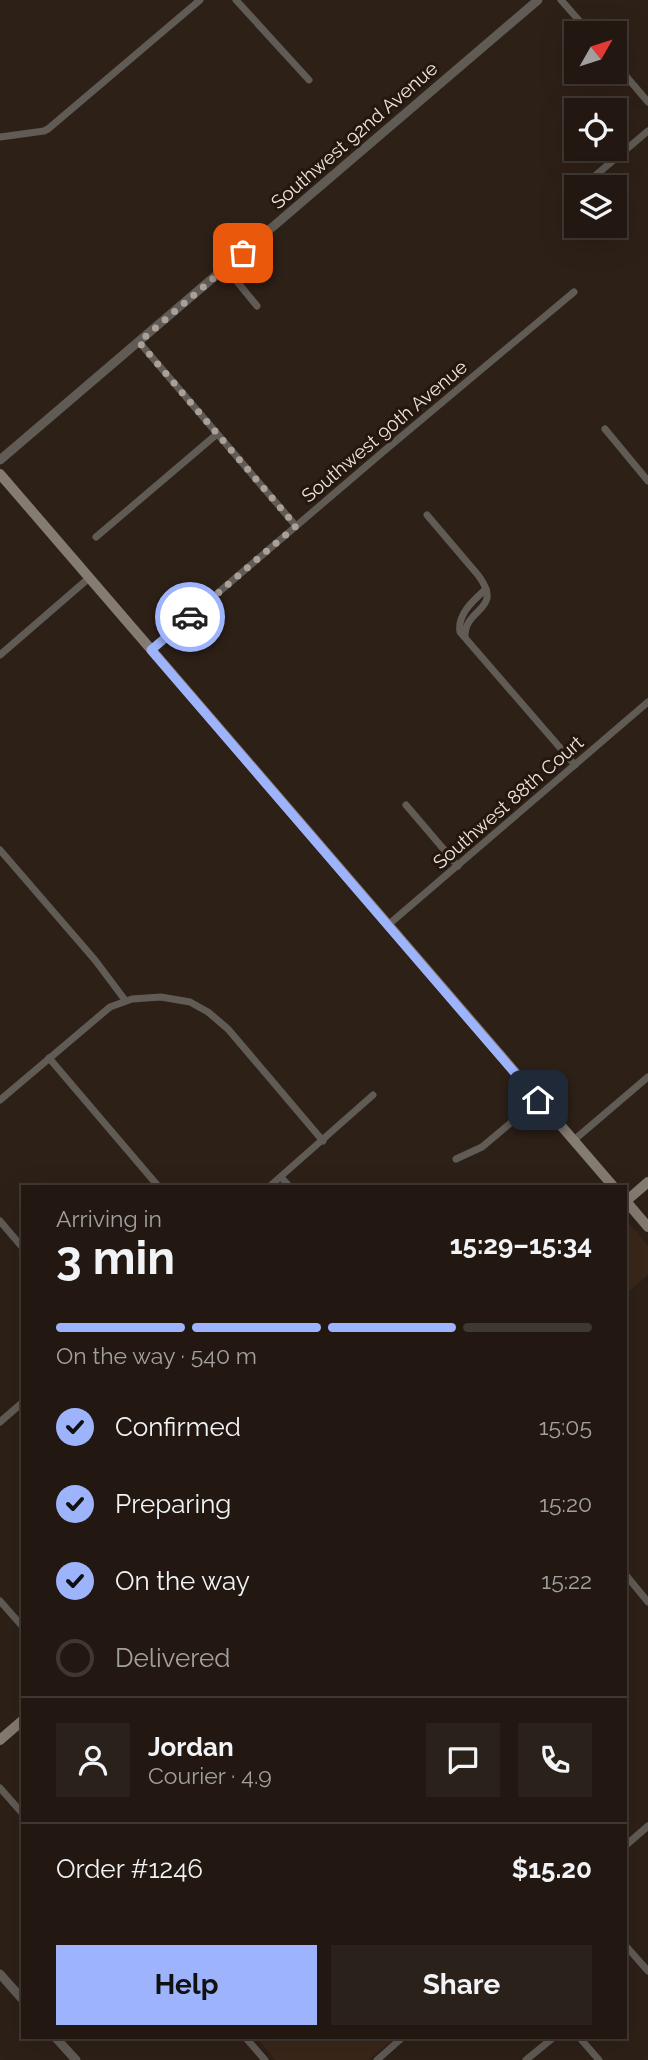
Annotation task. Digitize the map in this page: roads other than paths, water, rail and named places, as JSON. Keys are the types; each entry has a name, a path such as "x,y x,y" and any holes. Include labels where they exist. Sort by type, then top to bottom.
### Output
{"main road":[{"path":"0,474 612,1185"},
{"path":"627,1199 648,1182"},
{"path":"627,1203 648,1227"},
{"path":"0,1740 21,1722"}],"street":[{"path":"0,137 48,129 200,0"},
{"path":"236,0 309,80"},
{"name":"Southwest 92nd Avenue","path":"0,460 538,0"},
{"path":"561,0 579,21"},
{"path":"627,77 648,102"},
{"path":"596,175 648,131"},
{"path":"226,268 257,306"},
{"name":"Southwest 90th Avenue","path":"151,650 574,292"},
{"path":"139,342 296,526"},
{"path":"605,429 648,481"},
{"path":"96,537 217,434"},
{"path":"427,515 481,578 486,589 462,615 459,628 575,765"},
{"path":"0,655 89,578"},
{"name":"Southwest 88th Court","path":"388,925 648,702"},
{"path":"406,805 458,866"},
{"path":"0,850 95,960 125,1000"},
{"path":"0,1099 106,1010 125,1000 154,997 176,999 190,1002 214,1016 237,1039 323,1141"},
{"path":"49,1058 157,1185"},
{"path":"574,1140 648,1077"},
{"path":"271,1185 373,1095"},
{"path":"456,1159 482,1147 538,1100"},
{"path":"281,1177 288,1185"},
{"path":"0,1221 21,1246"},
{"path":"0,1422 21,1404"},
{"path":"627,1576 648,1602"},
{"path":"0,1601 21,1625"},
{"path":"0,1788 21,1812"},
{"path":"627,1844 648,1826"},
{"path":"627,1947 648,1971"},
{"path":"0,1974 21,1998"},
{"path":"57,2039 76,2060"},
{"path":"247,2039 265,2060"},
{"path":"377,2060 401,2039"},
{"path":"526,2060 552,2039"},
{"path":"581,2039 599,2060"}]}
